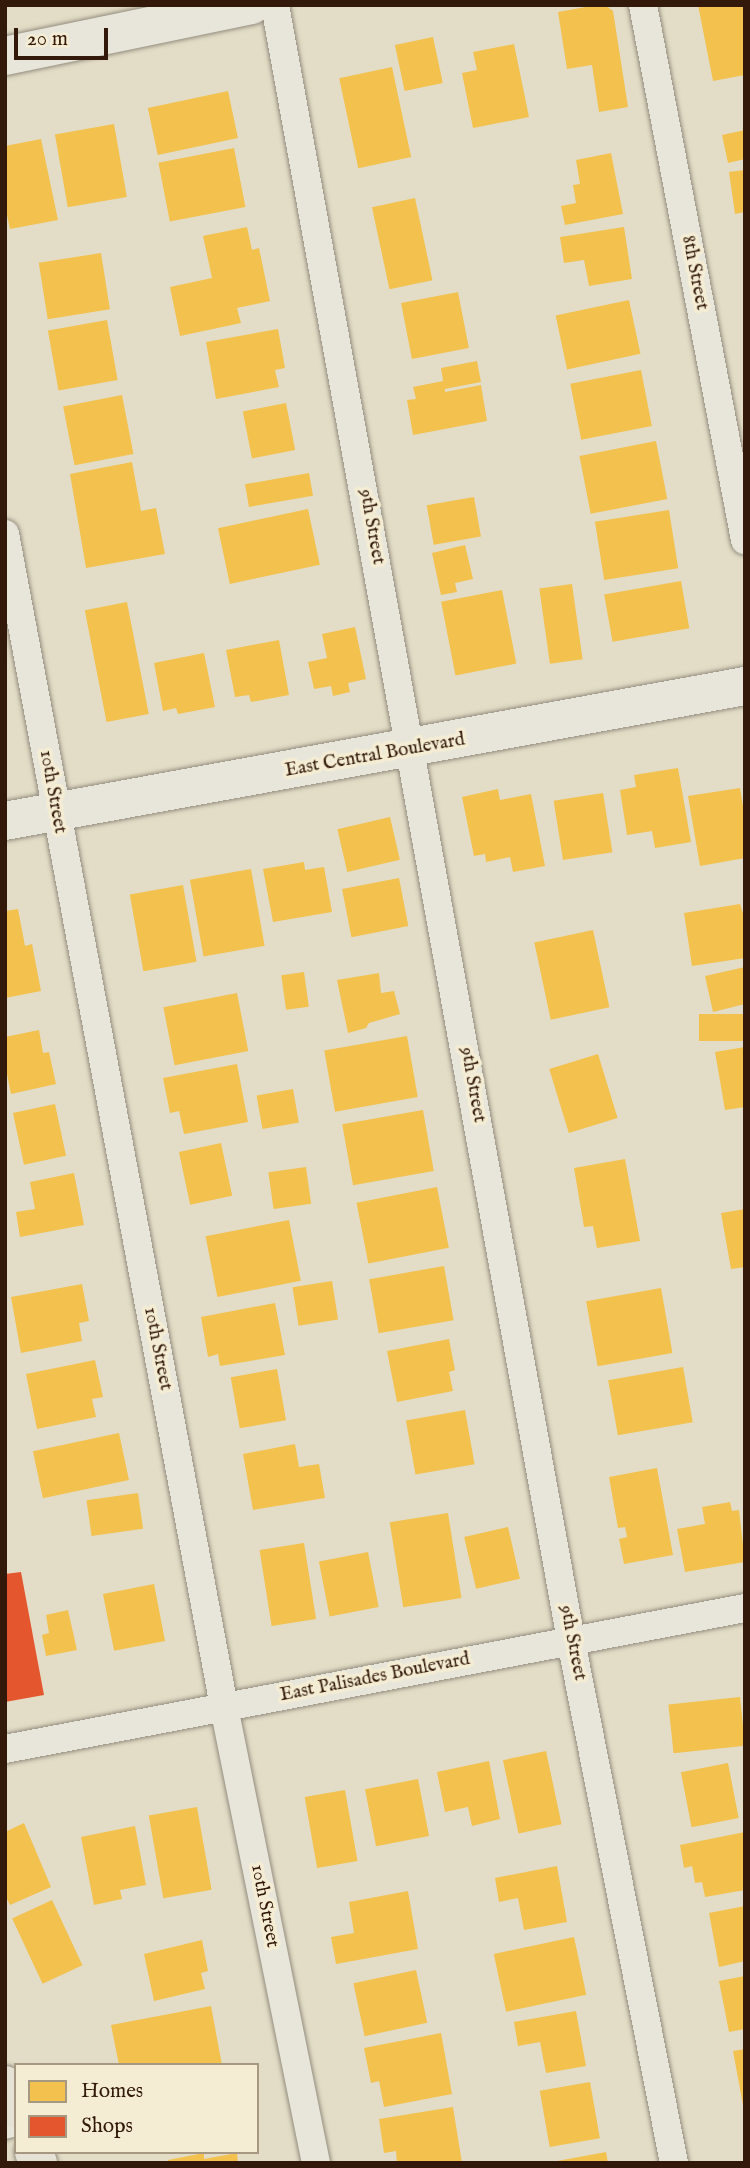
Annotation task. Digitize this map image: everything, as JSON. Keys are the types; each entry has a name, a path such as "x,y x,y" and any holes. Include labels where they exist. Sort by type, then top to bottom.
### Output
{"main road":[{"path":"5,56 252,5"},
{"name":"East Central Boulevard","path":"5,821 412,750 745,686"},
{"path":"5,2085 14,2105"}],"street":[{"name":"9th Street","path":"275,5 412,750 571,1641 674,2163"},
{"name":"8th Street","path":"643,5 745,540"},
{"name":"10th Street","path":"5,534 224,1707 316,2163"},
{"name":"East Palisades Boulevard","path":"5,1749 745,1608"}],"building: Homes":[{"path":"605,5 613,11 628,107 599,112 592,65 567,69 558,12"},
{"path":"698,5 745,5 745,75 713,81"},
{"path":"433,37 443,83 405,91 395,45"},
{"path":"514,44 529,117 473,128 462,73 477,70 473,52"},
{"path":"392,67 411,157 358,168 339,78"},
{"path":"228,91 238,138 158,155 148,108"},
{"path":"114,124 127,197 68,207 55,134"},
{"path":"745,130 745,159 728,163 722,135"},
{"path":"41,139 58,220 10,229 5,206 5,146"},
{"path":"234,148 245,207 170,222 158,163"},
{"path":"611,153 623,214 565,225 561,206 576,203 573,185 580,184 576,160"},
{"path":"745,170 745,212 735,214 729,172"},
{"path":"415,198 432,280 389,289 372,207"},
{"path":"247,227 252,250 259,248 270,301 237,308 241,323 180,336 170,287 212,278 203,236"},
{"path":"624,227 632,279 589,286 584,260 564,263 560,237"},
{"path":"101,253 110,309 48,319 39,263"},
{"path":"458,292 469,348 412,359 401,303"},
{"path":"629,300 640,354 567,369 556,316"},
{"path":"107,320 118,380 59,390 48,330"},
{"path":"278,329 285,368 275,370 279,387 216,399 206,342"},
{"path":"477,361 481,382 445,389 445,392 481,385 487,421 413,435 407,400 416,399 413,387 443,381 441,368"},
{"path":"641,370 652,426 581,440 570,384"},
{"path":"122,395 133,454 75,465 63,406"},
{"path":"286,403 295,450 252,459 243,411"},
{"path":"656,441 667,499 591,514 579,456"},
{"path":"132,462 141,511 156,508 165,554 86,568 70,474"},
{"path":"309,473 313,496 249,507 245,484"},
{"path":"474,497 481,536 434,545 427,505"},
{"path":"308,509 320,565 230,584 218,528"},
{"path":"669,510 678,568 604,580 595,522"},
{"path":"465,545 473,579 455,583 457,592 441,595 432,553"},
{"path":"681,581 689,628 613,642 604,595"},
{"path":"572,584 583,659 550,664 539,589"},
{"path":"502,590 516,664 455,675 441,602"},
{"path":"127,602 149,714 107,722 85,610"},
{"path":"355,627 366,679 348,683 350,692 333,696 331,686 314,689 308,662 327,658 322,634"},
{"path":"279,640 289,695 251,702 249,695 235,697 226,650"},
{"path":"204,653 215,707 178,714 176,708 163,711 154,663"},
{"path":"678,768 691,842 655,848 652,831 627,835 620,790 636,787 634,775"},
{"path":"740,788 745,818 745,858 700,866 688,796"},
{"path":"498,789 500,800 531,794 545,866 513,872 510,857 486,862 485,854 474,856 462,797"},
{"path":"603,793 612,852 563,860 554,801"},
{"path":"390,817 400,860 347,872 337,829"},
{"path":"304,862 305,870 324,867 332,912 273,922 263,869"},
{"path":"251,869 265,946 203,957 190,880"},
{"path":"399,878 408,926 351,937 342,889"},
{"path":"183,885 197,962 143,971 130,894"},
{"path":"740,904 745,920 745,958 692,966 684,913"},
{"path":"18,909 25,946 32,944 41,991 5,998 5,911"},
{"path":"593,930 609,1007 551,1020 534,942"},
{"path":"745,967 745,1004 713,1012 705,976"},
{"path":"304,972 309,1007 286,1010 281,975"},
{"path":"379,973 381,993 394,991 400,1014 369,1023 366,1028 348,1033 337,980"},
{"path":"237,993 248,1051 175,1065 163,1007"},
{"path":"699,1014 745,1014 745,1041 699,1041"},
{"path":"39,1030 43,1053 49,1052 56,1084 11,1094 5,1064 5,1037"},
{"path":"407,1036 418,1097 335,1112 324,1051"},
{"path":"745,1047 745,1107 725,1110 715,1052"},
{"path":"598,1054 618,1118 569,1133 549,1069"},
{"path":"237,1064 248,1122 184,1134 179,1111 170,1113 163,1078"},
{"path":"293,1089 299,1122 262,1129 257,1095"},
{"path":"55,1104 66,1156 24,1165 13,1113"},
{"path":"423,1110 434,1171 353,1185 342,1124"},
{"path":"221,1143 232,1196 190,1205 179,1152"},
{"path":"625,1159 640,1241 597,1248 593,1226 584,1227 574,1168"},
{"path":"306,1167 311,1204 274,1209 268,1172"},
{"path":"74,1173 84,1225 20,1237 16,1212 35,1209 30,1182"},
{"path":"437,1187 449,1248 368,1264 357,1203"},
{"path":"745,1209 745,1267 731,1269 721,1213"},
{"path":"289,1220 301,1281 217,1297 206,1236"},
{"path":"444,1266 454,1320 379,1333 369,1279"},
{"path":"332,1281 338,1320 299,1326 292,1287"},
{"path":"82,1284 89,1321 79,1323 82,1341 21,1353 11,1297"},
{"path":"661,1288 672,1353 598,1366 586,1301"},
{"path":"275,1303 285,1355 220,1366 218,1354 208,1357 201,1317"},
{"path":"449,1339 455,1370 449,1372 453,1391 397,1402 387,1351"},
{"path":"95,1360 103,1397 92,1399 96,1417 37,1429 26,1374"},
{"path":"683,1367 693,1422 618,1435 608,1380"},
{"path":"277,1369 286,1420 240,1428 231,1377"},
{"path":"465,1410 475,1464 415,1475 406,1420"},
{"path":"119,1433 129,1480 43,1498 33,1451"},
{"path":"295,1444 299,1467 319,1464 325,1498 253,1510 243,1454"},
{"path":"657,1468 673,1555 624,1564 619,1539 627,1537 625,1527 618,1528 609,1477"},
{"path":"138,1493 143,1529 92,1536 87,1500"},
{"path":"730,1502 732,1511 739,1510 745,1562 685,1572 677,1529 705,1524 702,1507"},
{"path":"448,1513 461,1598 403,1607 390,1522"},
{"path":"508,1527 520,1579 476,1589 464,1537"},
{"path":"304,1543 316,1619 272,1626 260,1550"},
{"path":"368,1552 379,1607 330,1617 319,1562"},
{"path":"154,1584 165,1641 114,1651 103,1594"},
{"path":"68,1610 77,1650 46,1656 42,1635 49,1633 46,1615"},
{"path":"740,1697 745,1746 674,1753 668,1705"},
{"path":"546,1751 562,1824 519,1834 503,1760"},
{"path":"489,1761 500,1819 472,1826 468,1807 445,1812 437,1772"},
{"path":"728,1763 739,1818 692,1827 681,1772"},
{"path":"418,1779 429,1836 376,1846 365,1789"},
{"path":"345,1790 358,1861 317,1868 305,1797"},
{"path":"197,1807 212,1890 163,1898 149,1816"},
{"path":"24,1823 51,1887 10,1905 5,1895 5,1832"},
{"path":"135,1826 146,1885 120,1890 122,1899 94,1905 81,1837"},
{"path":"745,1832 745,1890 705,1897 702,1882 695,1883 692,1866 684,1868 680,1845"},
{"path":"557,1866 567,1922 524,1930 518,1898 499,1902 495,1878"},
{"path":"408,1891 418,1949 336,1964 331,1937 354,1933 349,1902"},
{"path":"52,1900 82,1965 43,1984 12,1919"},
{"path":"745,1906 745,1961 719,1967 709,1913"},
{"path":"574,1937 586,1995 506,2012 494,1954"},
{"path":"202,1940 208,1971 201,1973 205,1989 154,2001 144,1954"},
{"path":"416,1970 427,2023 365,2036 353,1983"},
{"path":"745,1976 745,2029 729,2032 719,1981"},
{"path":"211,2006 222,2063 119,2063 111,2025"},
{"path":"576,2011 586,2066 546,2073 540,2042 518,2046 514,2022"},
{"path":"441,2033 452,2094 384,2107 379,2081 371,2083 364,2048"},
{"path":"745,2049 745,2105 743,2105 733,2051"},
{"path":"590,2082 600,2138 550,2147 540,2091"},
{"path":"453,2107 462,2163 397,2163 396,2151 384,2153 379,2119"},
{"path":"606,2152 608,2163 557,2163 557,2161"},
{"path":"199,2154 204,2154 204,2159 237,2154 238,2163 169,2163 168,2160"}],"building: Shops":[{"path":"21,1572 44,1695 5,1702 5,1574"}]}
